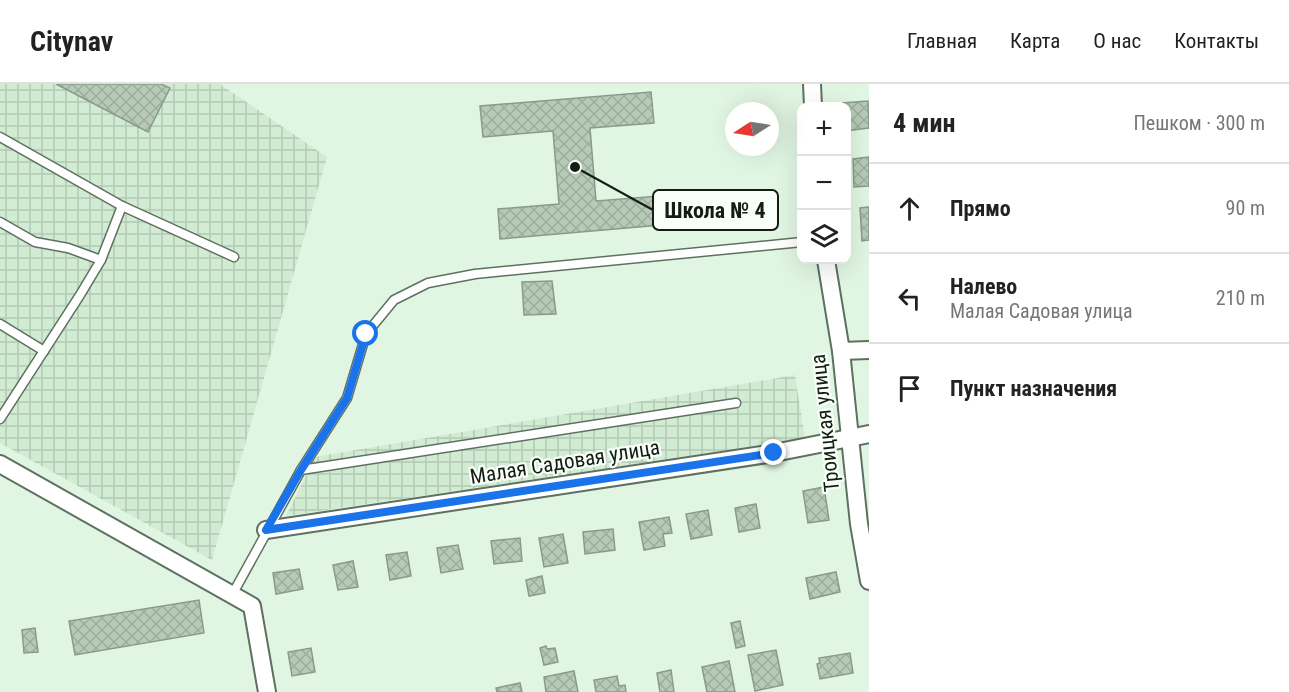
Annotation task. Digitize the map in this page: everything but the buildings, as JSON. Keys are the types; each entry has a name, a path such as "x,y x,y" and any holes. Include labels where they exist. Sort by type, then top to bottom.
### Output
{"street":[{"path":"812,84 813,102"},
{"name":"Троицкая улица","path":"826,264 841,351 859,525 869,581"},
{"path":"841,351 869,350"},
{"name":"Малая Садовая улица","path":"266,530 774,453 869,434"},
{"path":"0,464 252,606 267,692"}],"lane":[{"path":"0,137 122,206 234,257"},
{"path":"0,419 101,260 122,206"},
{"path":"0,222 34,242 68,248 101,260"},
{"path":"232,595 301,470 347,398 366,334 394,300 428,283 475,274 797,242"},
{"path":"0,324 44,351"},
{"path":"301,470 736,403"}],"shaded area":[{"path":"0,84 220,84 327,157 212,560 0,443"},
{"path":"795,375 805,439 286,516 315,457"}],"place":[{"name":"Школа № 4","path":"575,167"}],"route":[{"path":"366,334 347,398 266,530 774,453"}]}
